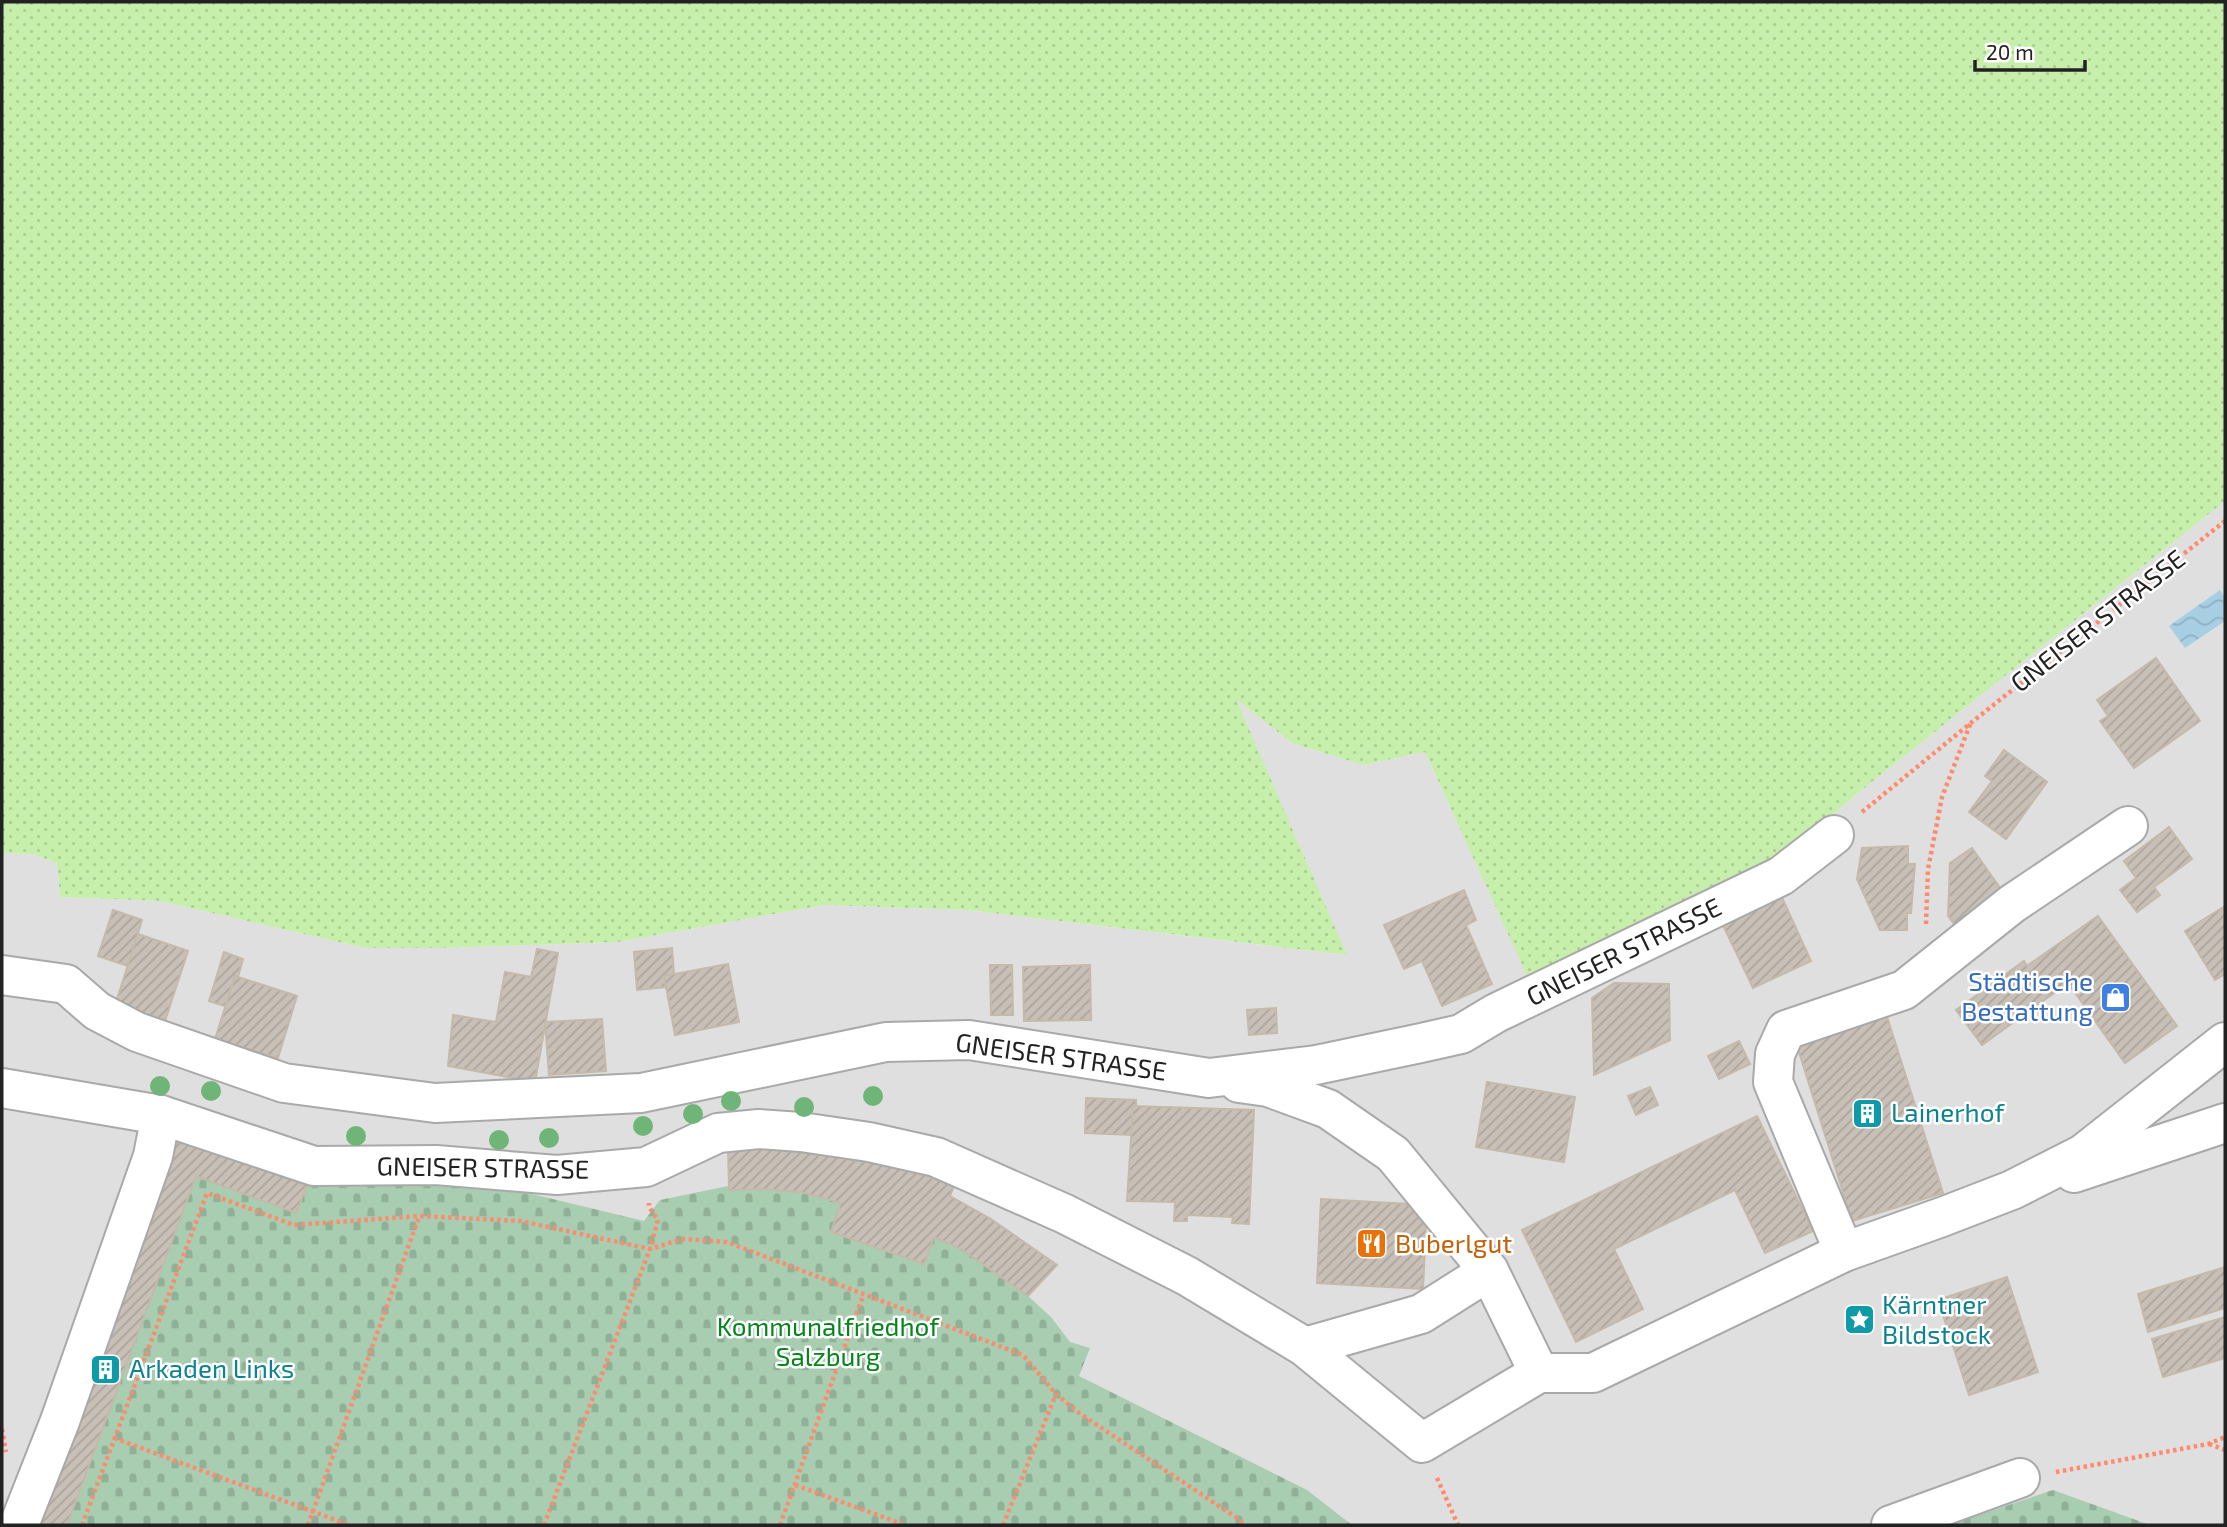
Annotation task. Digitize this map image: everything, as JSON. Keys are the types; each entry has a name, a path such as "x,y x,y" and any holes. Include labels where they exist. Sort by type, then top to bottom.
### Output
{"street":[{"path":"1844,1252 1773,1082 1775,1054 1787,1031 1904,990 2012,904 2128,826"},
{"name":"GNEISER STRASSE","path":"2,975 66,984 97,1011 138,1032 284,1083 435,1103 641,1093 887,1042 969,1040 1209,1078 1316,1065 1461,1034 1496,1013 1781,876 1834,835"},
{"path":"1942,1217 2012,1190 2083,1154 2225,1042"},
{"path":"1209,1078 1268,1087 1328,1109 1393,1154 1489,1271 1539,1373"},
{"name":"GNEISER STRASSE","path":"2,1088 161,1115 314,1166 436,1165 557,1175 646,1167 718,1133 759,1129 869,1142 936,1157 1065,1214 1187,1276 1305,1347 1422,1443"},
{"path":"19,1525 60,1421 153,1156 161,1115"},
{"path":"1422,1443 1539,1373 1593,1373 1844,1252 2225,1123"},
{"path":"1305,1347 1421,1314 1489,1271"},
{"path":"1891,1525 2020,1478"}],"path":[{"name":"GNEISER STRASSE","path":"1834,835 2225,521"},
{"name":"GNEISER STRASSE","path":"1925,936 1928,869 1942,797 1972,722"},
{"path":"544,1525 650,1249 658,1220 649,1207 646,1167"},
{"path":"82,1525 207,1193 294,1225 419,1216 521,1221 650,1249 683,1239 727,1242 1023,1355 1056,1394 1079,1413 1245,1525"},
{"path":"308,1525 419,1216"},
{"path":"780,1525 863,1295"},
{"path":"1003,1525 1056,1394"},
{"path":"2020,1478 2208,1444 2225,1437"},
{"path":"114,1438 349,1525"},
{"path":"1422,1443 1458,1525"},
{"path":"2208,1444 2225,1450"},
{"path":"795,1485 905,1525"},
{"path":"1234,1525 1237,1518"}],"shaded area":[{"path":"2225,501 2225,1525 2,1525 2,853 33,854 57,863 60,897 160,901 365,948 618,942 824,905 967,910 1346,955 1235,698 1292,743 1363,765 1425,752 1530,981 1779,860 1858,793"}],"green space":[{"path":"2,2 2225,2 2225,501 1858,793 1779,860 1530,982 1425,752 1363,765 1292,743 1236,699 1347,955 967,910 824,905 618,942 365,948 160,901 60,897 57,863 33,854 2,853"},
{"name":"Kommunalfriedhof Salzburg","path":"175,1133 308,1183 360,1186 424,1177 503,1187 644,1221 660,1200 728,1186 728,1146 812,1150 856,1161 859,1151 954,1186 950,1196 991,1219 1057,1265 1028,1296 1051,1317 1070,1342 1090,1348 1079,1376 1307,1490 1352,1525 31,1525"},
{"path":"2053,1490 2150,1525 1949,1525"}],"water":[{"path":"2220,590 2225,598 2225,621 2185,648 2169,626"}],"building":[{"path":"2156,658 2200,721 2134,768 2100,721 2108,716 2097,700"},
{"path":"2004,750 2047,782 2006,839 1969,812 1992,781 1985,776"},
{"path":"2169,827 2192,859 2154,887 2160,895 2137,912 2120,890 2136,878 2124,861"},
{"path":"1908,846 1908,864 1915,864 1907,930 1880,930 1857,879 1862,848"},
{"path":"1972,848 2005,895 1958,929 1948,916 1950,863"},
{"path":"1464,890 1476,920 1466,925 1492,984 1442,1006 1422,961 1404,969 1384,925"},
{"path":"1779,891 1811,961 1753,988 1720,919"},
{"path":"2225,906 2225,974 2215,980 2185,931"},
{"path":"113,910 142,920 128,966 98,956"},
{"name":"Städtische Bestattung","path":"2098,916 2177,1026 2125,1063 2068,983 1982,1045 1956,1010 2024,961 2027,966"},
{"path":"138,934 188,951 165,1021 115,1005"},
{"path":"672,948 674,974 664,976 666,987 637,990 634,952"},
{"path":"537,949 558,953 535,1082 448,1066 453,1015 496,1022 505,972 531,977"},
{"path":"224,952 243,959 225,1006 209,1001"},
{"path":"728,964 739,1022 675,1035 664,976"},
{"path":"990,965 1012,965 1013,1015 991,1015"},
{"path":"1090,965 1091,1020 1024,1021 1023,967"},
{"path":"235,976 297,996 278,1058 215,1039"},
{"path":"1614,983 1669,984 1670,1040 1594,1075 1592,998"},
{"name":"Lainerhof","path":"1883,1004 1943,1193 1852,1221 1793,1033"},
{"path":"1276,1008 1277,1033 1249,1035 1247,1010"},
{"path":"602,1019 606,1071 549,1075 545,1022"},
{"path":"1739,1041 1750,1064 1719,1079 1708,1056"},
{"path":"1487,1082 1575,1097 1564,1162 1476,1147"},
{"path":"1650,1087 1658,1105 1636,1115 1628,1096"},
{"path":"1086,1098 1136,1100 1136,1106 1133,1106 1132,1135 1085,1133"},
{"path":"1133,1106 1254,1110 1249,1224 1232,1223 1233,1217 1187,1215 1187,1221 1174,1221 1175,1202 1127,1201"},
{"path":"1757,1116 1813,1231 1765,1253 1735,1190 1614,1249 1643,1309 1576,1342 1522,1230"},
{"name":"Arkaden Links","path":"175,1133 308,1183 296,1213 196,1176 67,1525 31,1525"},
{"path":"728,1146 812,1150 856,1161 859,1151 954,1186 950,1196 991,1219 1057,1265 1028,1296 961,1249 934,1237 924,1264 831,1232 841,1203 801,1192 729,1190"},
{"name":"Buberlgut","path":"1321,1199 1427,1205 1423,1289 1317,1283"},
{"path":"2225,1267 2225,1308 2148,1332 2138,1294"},
{"path":"2007,1277 2038,1372 1969,1395 1938,1300"},
{"path":"2225,1317 2225,1358 2163,1377 2152,1339"}],"place":[{"name":"Städtische Bestattung","path":"2116,997"},
{"name":"Lainerhof","path":"1868,1113"},
{"name":"Buberlgut","path":"1372,1244"},
{"name":"Kärntner Bildstock","path":"1859,1320"},
{"name":"Arkaden Links","path":"106,1369"}]}
